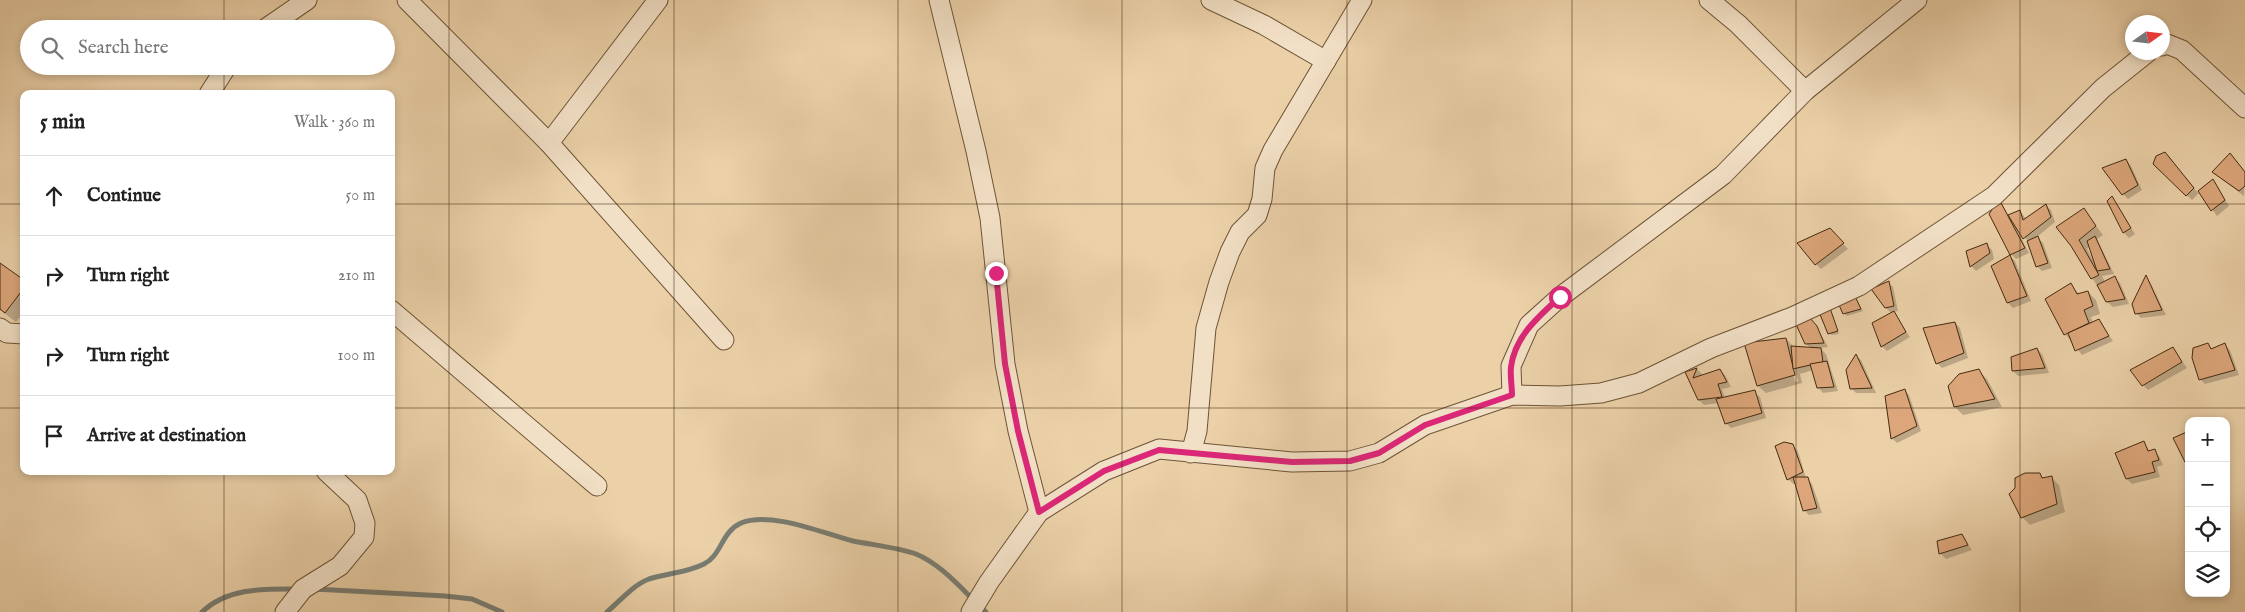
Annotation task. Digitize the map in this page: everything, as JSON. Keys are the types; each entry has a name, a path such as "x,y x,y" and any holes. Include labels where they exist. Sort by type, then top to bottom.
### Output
{"street":[{"path":"278,20 307,0"},
{"path":"407,0 549,143 724,340"},
{"path":"549,143 658,0"},
{"path":"939,0 976,151 990,218 1005,364 1018,431 1039,512"},
{"path":"1211,0 1264,25 1326,61"},
{"path":"1191,453 1197,431 1206,328 1219,282 1240,232 1257,215 1262,200 1265,168 1273,150 1362,0"},
{"path":"1709,0 1745,30 1805,91"},
{"path":"1512,395 1511,366 1530,324 1560,297 1723,175 1805,91 1917,0"},
{"path":"2170,45 2182,50 2245,108"},
{"path":"970,612 988,582 1039,512 1104,471 1159,450 1292,462 1350,461 1379,453 1425,425 1512,395 1560,396 1601,393 1638,383 1711,348 1792,317 1859,286 1994,196 2103,88 2138,60"},
{"path":"212,90 222,75"},
{"path":"395,313 597,486"},
{"path":"0,328 7,333 20,334"},
{"path":"286,612 303,589 340,566 364,537 365,522 356,500 330,475"}],"building":[{"path":"2165,152 2194,188 2186,196 2153,164 2156,156"},
{"path":"2230,153 2245,172 2245,186 2239,191 2212,172"},
{"path":"2126,159 2138,185 2122,195 2102,168"},
{"path":"2213,179 2225,200 2211,211 2198,191"},
{"path":"2112,196 2131,228 2123,233 2107,201"},
{"path":"1999,199 2025,248 2010,255 1989,214"},
{"path":"2046,204 2051,217 2023,239 2008,215 2020,210 2023,220"},
{"path":"2084,208 2096,226 2079,240 2099,275 2091,279 2071,246 2056,227"},
{"path":"1830,228 1844,243 1815,265 1797,243"},
{"path":"2038,236 2048,263 2036,267 2027,241"},
{"path":"2095,236 2110,269 2097,271 2087,241"},
{"path":"1987,243 1990,253 1970,267 1966,251"},
{"path":"2010,255 2027,296 2007,303 1991,266"},
{"path":"0,263 20,277 20,293 5,313 0,309"},
{"path":"2146,275 2162,310 2135,314 2132,304"},
{"path":"2115,276 2125,299 2106,302 2097,285"},
{"path":"1889,281 1894,306 1885,308 1871,289"},
{"path":"2071,283 2077,294 2088,291 2093,306 2084,310 2089,323 2064,335 2045,299"},
{"path":"1855,296 1861,309 1843,314 1839,305"},
{"path":"1830,308 1838,331 1828,334 1819,312"},
{"path":"1894,311 1906,332 1881,347 1872,323"},
{"path":"1810,318 1817,326 1824,343 1805,344 1794,320"},
{"path":"2099,319 2109,336 2075,351 2068,333"},
{"path":"1955,322 1964,353 1936,364 1923,328"},
{"path":"1786,338 1795,375 1757,386 1744,343"},
{"path":"2208,343 2211,349 2225,343 2235,370 2199,380 2192,358 2193,348"},
{"path":"1791,346 1821,348 1823,362 1793,369"},
{"path":"2173,347 2182,362 2142,386 2130,370"},
{"path":"2037,348 2045,368 2012,371 2011,357"},
{"path":"1856,354 1872,388 1850,389 1846,370"},
{"path":"1827,361 1834,387 1817,388 1810,364"},
{"path":"1697,368 1693,378 1720,369 1727,382 1718,384 1722,397 1698,400 1685,372"},
{"path":"1979,369 1995,399 1954,407 1948,386 1959,374"},
{"path":"1905,389 1917,426 1891,439 1885,396"},
{"path":"1755,390 1762,413 1725,424 1716,399"},
{"path":"2185,433 2185,462 2173,438"},
{"path":"2144,441 2148,451 2155,449 2159,460 2152,462 2155,472 2126,479 2115,453"},
{"path":"1784,442 1793,444 1803,472 1787,480 1775,446"},
{"path":"2025,473 2040,473 2042,478 2052,476 2057,504 2021,518 2009,494 2015,488 2015,478"},
{"path":"1793,477 1808,477 1817,508 1803,511"},
{"path":"1962,534 1968,545 1939,554 1937,541"}],"waterway":[{"path":"607,612 632,589 649,579 704,564 715,555 734,527 753,520 781,521 797,524 853,541 916,554 944,572 986,612"},
{"path":"202,612 223,598 247,591 298,589"},
{"path":"314,589 472,599 502,612"}],"route":[{"path":"996,273 1005,364 1018,431 1039,512 1104,471 1159,450 1292,462 1350,461 1379,453 1425,425 1512,395 1511,366 1518,347 1530,324 1560,297"}]}
